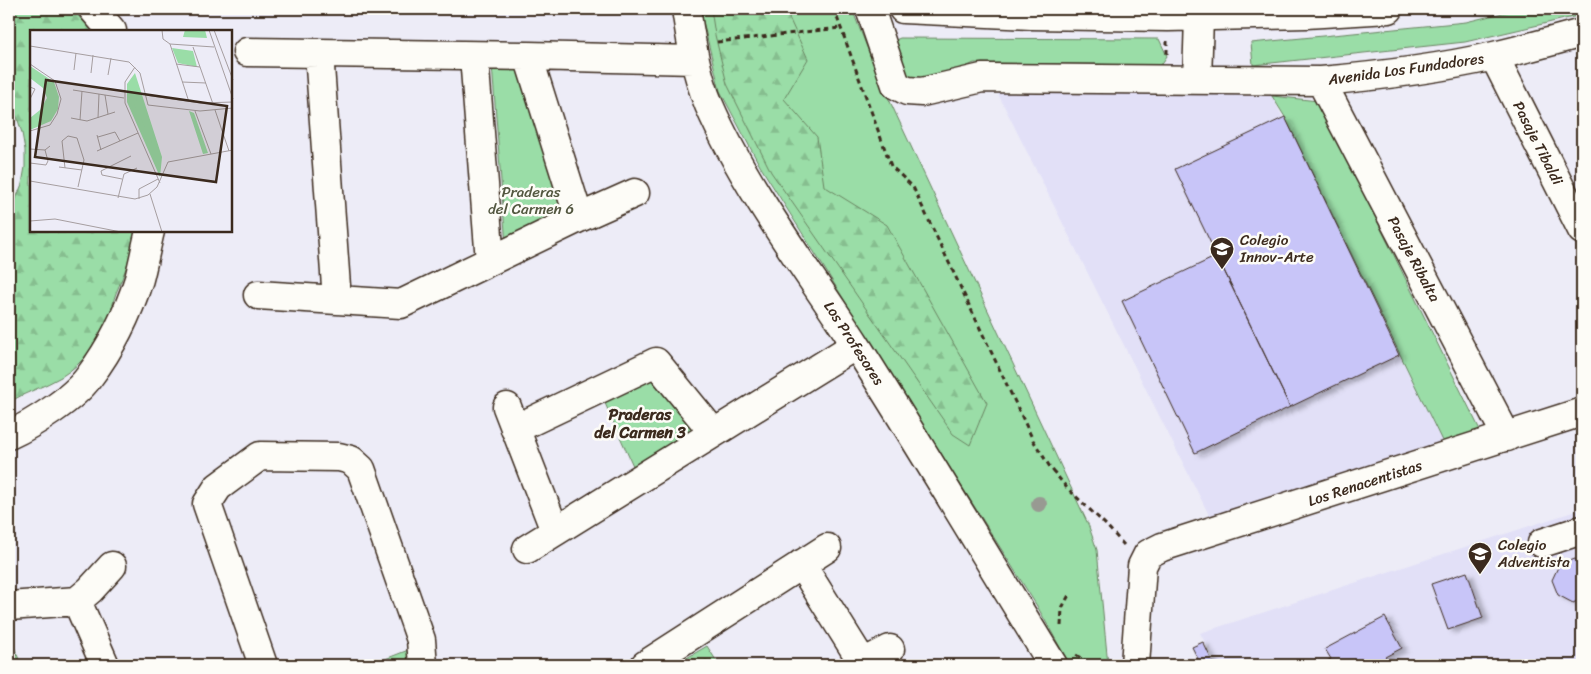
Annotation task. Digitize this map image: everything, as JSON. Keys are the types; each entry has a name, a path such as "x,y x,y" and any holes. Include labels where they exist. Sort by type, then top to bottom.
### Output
{"street":[{"path":"92,9 111,30"},
{"name":"Los Profesores","path":"686,9 693,53 708,104 734,154 770,214 1063,659"},
{"name":"Avenida Los Fundadores","path":"870,9 896,85 907,91 922,92 982,78 1321,81 1412,71 1494,56 1582,33"},
{"path":"902,9 1031,15 1168,18 1255,12 1306,14 1389,9"},
{"path":"1197,80 1199,17"},
{"path":"247,52 474,56 693,53"},
{"path":"319,53 337,300"},
{"path":"474,56 490,261"},
{"path":"528,56 579,218"},
{"name":"Pasaje Tibaldi","path":"1494,56 1582,230"},
{"name":"Pasaje Ribalta","path":"1321,81 1507,437"},
{"path":"258,295 401,304 634,193"},
{"path":"9,435 58,406 88,379 116,336 138,280 150,232"},
{"path":"527,549 856,345"},
{"path":"555,531 511,418 656,362 714,433"},
{"name":"Los Renacentistas","path":"1145,560 1162,547 1582,412"},
{"path":"263,665 207,504 218,487 260,456 339,457 351,460 361,468 421,640 423,665"},
{"path":"1542,543 1582,530"},
{"path":"645,665 827,548"},
{"path":"1135,665 1145,560"},
{"path":"801,564 861,664 890,649"},
{"path":"9,606 77,601 112,566"},
{"path":"77,601 105,665"}],"path":[{"path":"834,9 890,166 913,187 1033,440 1050,467 1067,488 1145,560"},
{"path":"1166,80 1168,18"},
{"path":"693,53 840,28"},
{"path":"1062,632 1060,624 1062,608 1070,593"},
{"path":"1063,659 1087,662"}],"shaded area":[{"name":"Colegio Innov-Arte","path":"997,92 1272,96 1444,445 1211,519"},
{"name":"Colegio Adventista","path":"1582,509 1582,665 1217,665 1200,633"}],"green space":[{"path":"9,9 72,9 91,30 30,30 30,232 137,232 110,315 102,333 91,350 77,365 61,377 9,402 9,216 22,184 25,150 17,117 9,104"},
{"path":"700,9 852,9 879,78 1088,524 1097,550 1108,665 1070,665 1037,606 760,166 720,91"},
{"path":"711,9 785,9 808,59 784,99 817,137 824,186 887,225 987,403 970,445 953,434 771,172 727,84 715,35"},
{"path":"1519,9 1582,9 1582,15 1465,42 1253,65 1251,43 1466,22"},
{"path":"900,38 1159,39 1167,56 1161,65 974,63 923,87 902,90 887,44"},
{"name":"Praderas del Carmen 6","path":"492,65 520,66 566,217 506,245"},
{"path":"1272,96 1318,101 1481,432 1444,445 1285,117"},
{"name":"Praderas del Carmen 3","path":"652,378 695,430 634,468 604,401"},
{"path":"9,633 21,665 9,665"},
{"path":"707,646 719,665 675,665"},
{"path":"416,647 418,665 370,665"}],"building":[{"path":"1285,117 1399,355 1290,407 1175,169"},
{"path":"1217,256 1290,407 1195,453 1122,301"},
{"path":"1575,559 1582,562 1582,613 1577,601 1573,603 1558,595 1552,580 1559,565"},
{"path":"1467,572 1483,618 1448,630 1431,584"},
{"path":"1385,617 1402,648 1385,657 1390,665 1318,665 1331,659 1325,649"},
{"path":"1203,642 1214,665 1201,665 1192,647"},
{"path":"1542,659 1545,665 1530,665"}],"place":[{"name":"Colegio Innov-Arte","path":"1222,270"},
{"name":"Colegio Adventista","path":"1480,575"}],"district":[{"name":"Praderas del Carmen 3","path":"640,423"}]}
